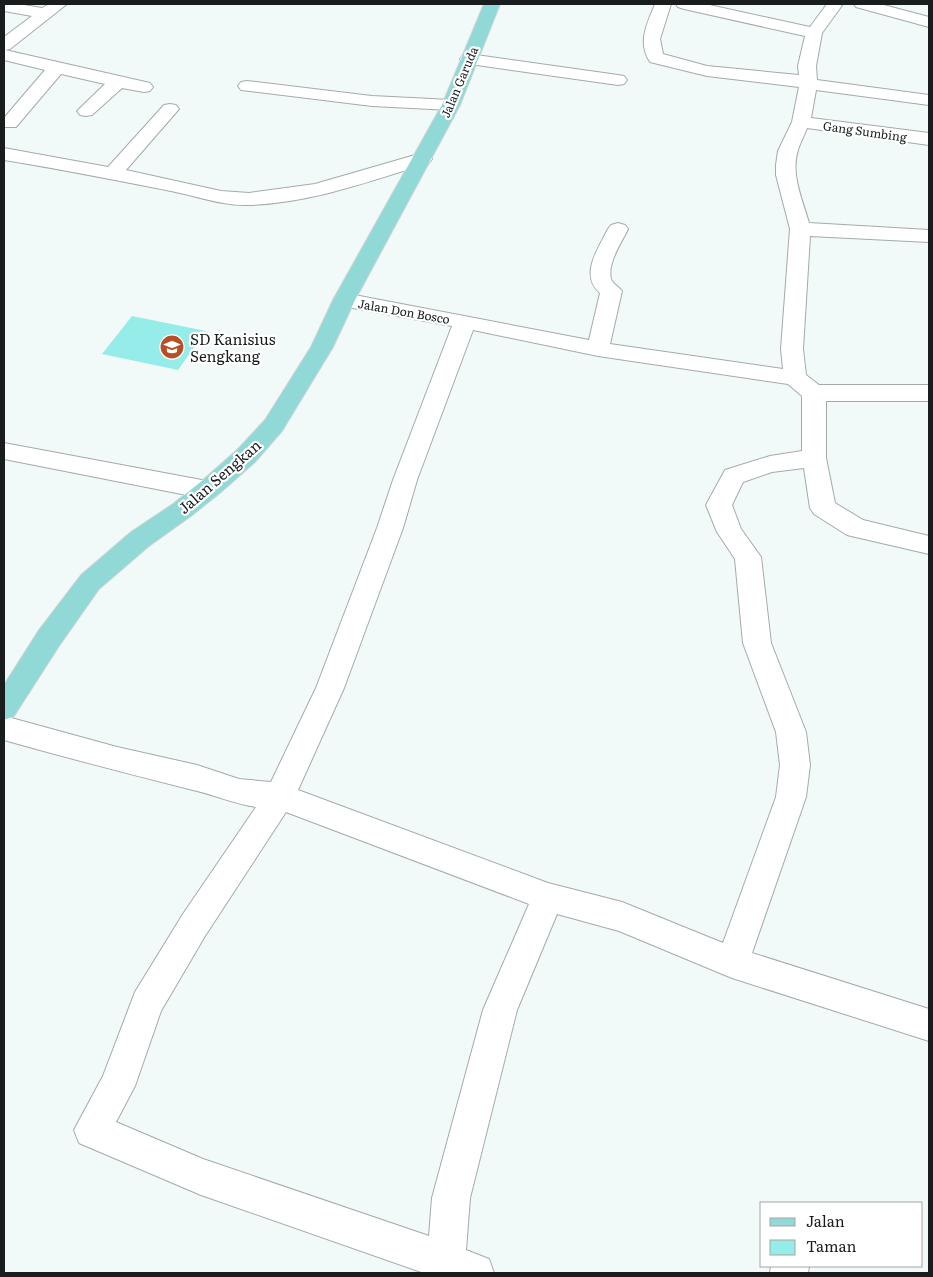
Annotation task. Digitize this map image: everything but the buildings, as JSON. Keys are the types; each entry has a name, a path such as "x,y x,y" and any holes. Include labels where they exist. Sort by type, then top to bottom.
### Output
{"main road":[{"name":"Jalan Garuda","path":"422,159 451,105 492,4"},
{"name":"Jalan Sengkan","path":"4,708 49,638 90,582 140,539 207,490 246,456 274,425 295,388 322,347 344,300 422,159"}],"street":[{"path":"4,45 59,4"},
{"path":"663,4 652,38 651,50 656,58 707,71 796,80 808,84 929,100"},
{"path":"684,4 814,33"},
{"path":"835,4 814,33 807,66 808,84 801,122 788,151 786,165 786,176 800,229 792,349 804,386 814,458 824,508 856,528 929,545"},
{"path":"862,4 929,22"},
{"path":"4,6 45,14"},
{"path":"4,55 144,87"},
{"path":"469,59 618,80"},
{"path":"9,123 57,68"},
{"path":"86,111 119,81"},
{"path":"247,86 372,101 451,105"},
{"path":"112,174 170,109"},
{"name":"Gang Sumbing","path":"801,122 929,139"},
{"path":"4,154 52,160 112,174 247,199 289,196 339,185 422,159"},
{"path":"598,349 611,292 602,284 600,275 606,254 618,229"},
{"path":"800,229 929,236"},
{"name":"Jalan Don Bosco","path":"344,300 804,386 929,393"},
{"path":"465,322 330,688 280,796 194,925 147,1003 117,1086 92,1130 201,1177 455,1269 451,1198 500,1010 548,897"},
{"path":"4,451 207,490"},
{"path":"732,962 791,797 795,766 790,732 757,643 748,557 730,532 719,505 734,476 770,464 814,458"},
{"path":"4,728 117,759 197,778 239,792 280,796 548,897 622,917 732,962 929,1025"}],"green space":[{"path":"132,316 206,331 178,370 102,354"}],"place":[{"name":"SD Kanisius Sengkang","path":"172,347"}]}
